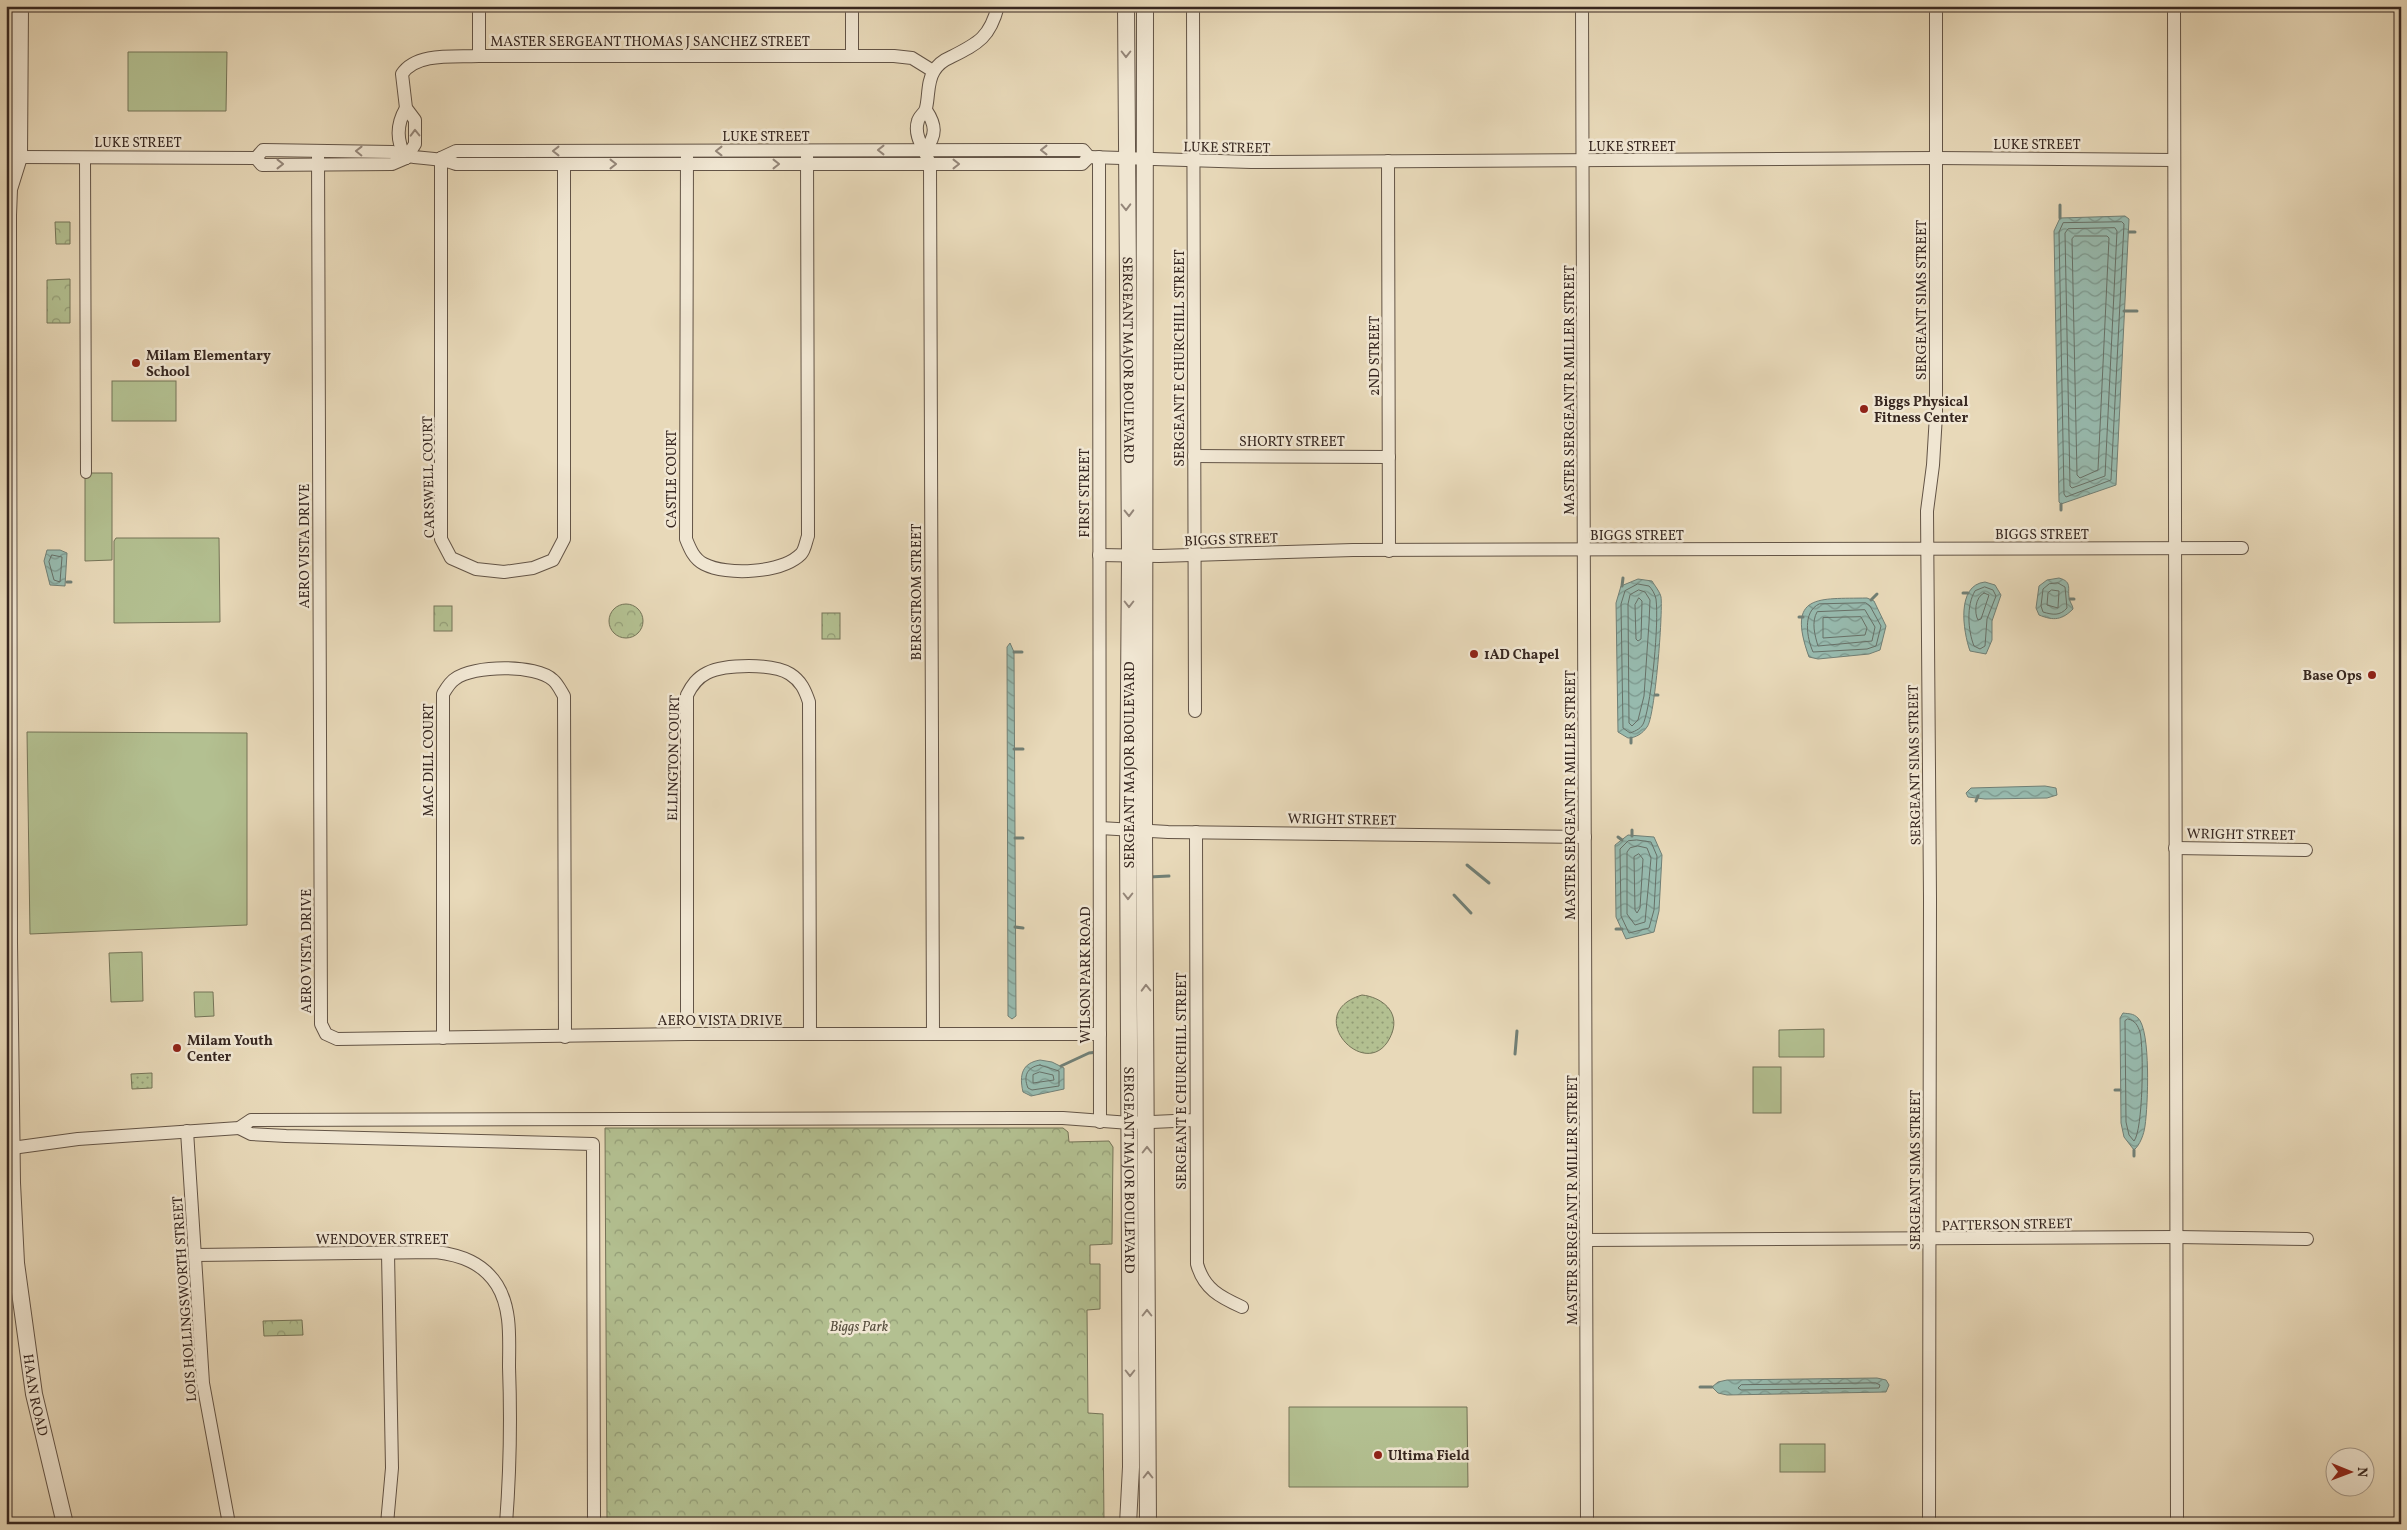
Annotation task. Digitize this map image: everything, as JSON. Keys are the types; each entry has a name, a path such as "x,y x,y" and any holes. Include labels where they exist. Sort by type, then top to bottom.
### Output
{"street":[{"name":"HAAN ROAD","path":"20,6 19,157 9,189 8,215 12,1148 16,1263 23,1323 34,1394 65,1524"},
{"path":"479,6 479,56"},
{"path":"852,6 852,56"},
{"path":"933,71 942,61 976,44 986,35 993,24 998,6"},
{"name":"SERGEANT MAJOR BOULEVARD","path":"1126,6 1130,555 1128,830 1138,1122 1148,1524"},
{"name":"SERGEANT MAJOR BOULEVARD","path":"1128,1524 1131,1468 1144,831 1146,556 1145,6"},
{"name":"SERGEANT E CHURCHILL STREET","path":"1193,6 1195,711"},
{"name":"MASTER SERGEANT R MILLER STREET","path":"1582,6 1587,1524"},
{"name":"SERGEANT SIMS STREET","path":"1928,1524 1930,899 1927,511 1933,465 1936,415 1936,6"},
{"path":"2174,6 2177,1524"},
{"name":"MASTER SERGEANT THOMAS J SANCHEZ STREET","path":"406,158 416,144 415,120 406,108 402,74 411,63 424,60 479,56 894,56 912,58 933,71"},
{"name":"BERGSTROM STREET","path":"933,71 926,110 918,120 918,139 925,150 930,164 933,1034"},
{"name":"LUKE STREET","path":"256,158 263,150 393,152 406,158"},
{"name":"LUKE STREET","path":"441,158 456,151 1083,150 1094,157 1194,161 1583,161 1935,158 2174,160"},
{"name":"AERO VISTA DRIVE","path":"318,151 321,1024 326,1034 337,1039 687,1034 1100,1034"},
{"name":"CASTLE COURT","path":"687,151 686,539 692,553 704,564 746,571 768,569 786,564 802,553 808,536 807,151"},
{"name":"LUKE STREET","path":"19,157 256,158 262,164 392,164 406,158 441,158 456,164 1082,164 1094,157"},
{"path":"85,157 86,472"},
{"name":"FIRST STREET","path":"1094,157 1100,828"},
{"name":"CARSWELL COURT","path":"441,158 441,539 451,558 476,569 504,572 533,568 553,560 564,539 564,164"},
{"name":"2ND STREET","path":"1388,161 1389,551"},
{"name":"SHORTY STREET","path":"1194,456 1389,457"},
{"name":"BIGGS STREET","path":"1099,555 1146,556 1389,551 2242,548"},
{"name":"ELLINGTON COURT","path":"687,1034 686,695 693,682 708,672 747,666 789,673 804,687 809,702 810,1034"},
{"name":"MAC DILL COURT","path":"443,1038 443,694 455,679 476,671 503,668 529,670 553,679 564,696 565,1037"},
{"name":"WRIGHT STREET","path":"1100,828 1196,832 1585,837"},
{"name":"WILSON PARK ROAD","path":"1100,828 1100,1122"},
{"name":"SERGEANT E CHURCHILL STREET","path":"1196,832 1197,1264 1212,1292 1242,1307"},
{"name":"WRIGHT STREET","path":"2175,848 2306,850"},
{"path":"239,1128 251,1120 1064,1118 1100,1122 1138,1122 1196,1120"},
{"path":"12,1148 78,1139 239,1128 251,1134 286,1136 593,1144 594,1524"},
{"name":"LOIS HOLLINGSWORTH STREET","path":"187,1131 203,1383 229,1524"},
{"name":"PATTERSON STREET","path":"1587,1240 2307,1239"},
{"name":"WENDOVER STREET","path":"195,1255 436,1252 460,1255 481,1268 498,1286 508,1313 511,1452 506,1524"},
{"path":"387,1524 392,1468 388,1253"}],"green space":[{"path":"128,52 227,52 226,111 128,111"},
{"path":"55,222 70,222 70,244 56,244"},
{"path":"70,279 70,323 47,323 47,280"},
{"path":"112,381 176,381 176,421 112,421"},
{"path":"85,473 112,473 112,560 85,561"},
{"path":"116,538 219,538 220,622 114,623 114,541"},
{"path":"626,604 638,609 643,621 638,633 626,638 614,633 609,621 614,609"},
{"path":"434,606 452,606 452,631 434,631"},
{"path":"822,613 840,613 840,639 822,639"},
{"path":"27,732 247,733 247,925 30,934"},
{"path":"142,952 143,1001 111,1002 109,953"},
{"path":"194,992 213,992 214,1016 195,1017"},
{"path":"1362,995 1376,999 1387,1006 1391,1012 1394,1025 1392,1033 1382,1048 1369,1053 1356,1051 1345,1042 1338,1030 1337,1017 1344,1004"},
{"path":"1824,1029 1824,1057 1779,1057 1779,1030"},
{"path":"1753,1067 1781,1067 1781,1113 1753,1113"},
{"path":"152,1073 152,1088 132,1089 131,1074"},
{"name":"Biggs Park","path":"605,1128 1063,1128 1068,1132 1069,1142 1109,1141 1113,1147 1112,1244 1090,1245 1090,1264 1100,1264 1100,1309 1087,1310 1088,1413 1103,1414 1104,1524 607,1524"},
{"path":"302,1320 303,1335 264,1336 263,1321"},
{"name":"Ultima Field","path":"1289,1407 1467,1407 1468,1487 1289,1487"},
{"path":"1780,1444 1825,1444 1825,1472 1780,1472"}],"water":[{"path":"2125,216 2129,219 2116,485 2061,504 2059,502 2054,231 2060,218"},
{"path":"47,550 60,550 67,553 65,586 50,585 44,561"},
{"path":"2059,578 2068,584 2069,597 2073,609 2061,617 2053,619 2039,615 2036,608 2039,586 2047,580"},
{"path":"1638,579 1652,581 1659,591 1661,597 1660,643 1650,719 1647,727 1641,733 1628,738 1618,732 1616,603 1621,586"},
{"path":"1985,582 1995,585 2001,595 1992,621 1992,640 1986,654 1970,651 1964,621 1964,610 1969,591 1976,585"},
{"path":"1867,598 1874,601 1886,626 1880,650 1869,654 1818,659 1809,657 1801,621 1804,610 1811,604 1821,600"},
{"path":"1010,643 1014,652 1016,1016 1012,1019 1008,1016 1007,647"},
{"path":"2045,786 2056,788 2057,795 2047,798 1985,799 1968,797 1966,793 1971,788"},
{"path":"1628,835 1654,837 1662,855 1659,911 1654,932 1626,939 1616,917 1615,845"},
{"path":"2123,1013 2133,1014 2138,1018 2142,1025 2147,1052 2148,1086 2145,1126 2141,1139 2134,1150 2124,1137 2121,1123 2120,1018"},
{"path":"1040,1060 1052,1062 1064,1068 1064,1089 1031,1096 1023,1092 1021,1080 1023,1071 1029,1064"},
{"path":"1877,1378 1886,1380 1889,1385 1886,1392 1727,1395 1718,1393 1712,1387 1718,1382 1727,1380"}],"waterway":[{"path":"2060,205 2060,218"},
{"path":"2129,232 2135,232"},
{"path":"2124,311 2137,311"},
{"path":"2061,504 2061,510"},
{"path":"1622,586 1623,578"},
{"path":"1963,593 1968,593"},
{"path":"1871,600 1877,594"},
{"path":"1014,652 1022,652"},
{"path":"1631,738 1631,743"},
{"path":"1014,749 1023,749"},
{"path":"1976,801 1978,796"},
{"path":"1632,830 1632,836"},
{"path":"1618,837 1622,840"},
{"path":"1015,838 1023,838"},
{"path":"1467,865 1489,883"},
{"path":"1149,877 1169,876"},
{"path":"1454,895 1471,913"},
{"path":"1015,927 1023,928"},
{"path":"1616,929 1622,929"},
{"path":"1515,1054 1517,1031"},
{"path":"1061,1066 1089,1053 1098,1052"},
{"path":"2115,1090 2120,1090"},
{"path":"2134,1150 2134,1156"},
{"path":"1700,1387 1712,1387"}],"place":[{"name":"Milam Elementary School","path":"136,363"},
{"name":"Biggs Physical Fitness Center","path":"1864,409"},
{"name":"1AD Chapel","path":"1474,654"},
{"name":"Base Ops","path":"2372,675"},
{"name":"Milam Youth Center","path":"177,1048"},
{"name":"Ultima Field","path":"1378,1455"}]}
